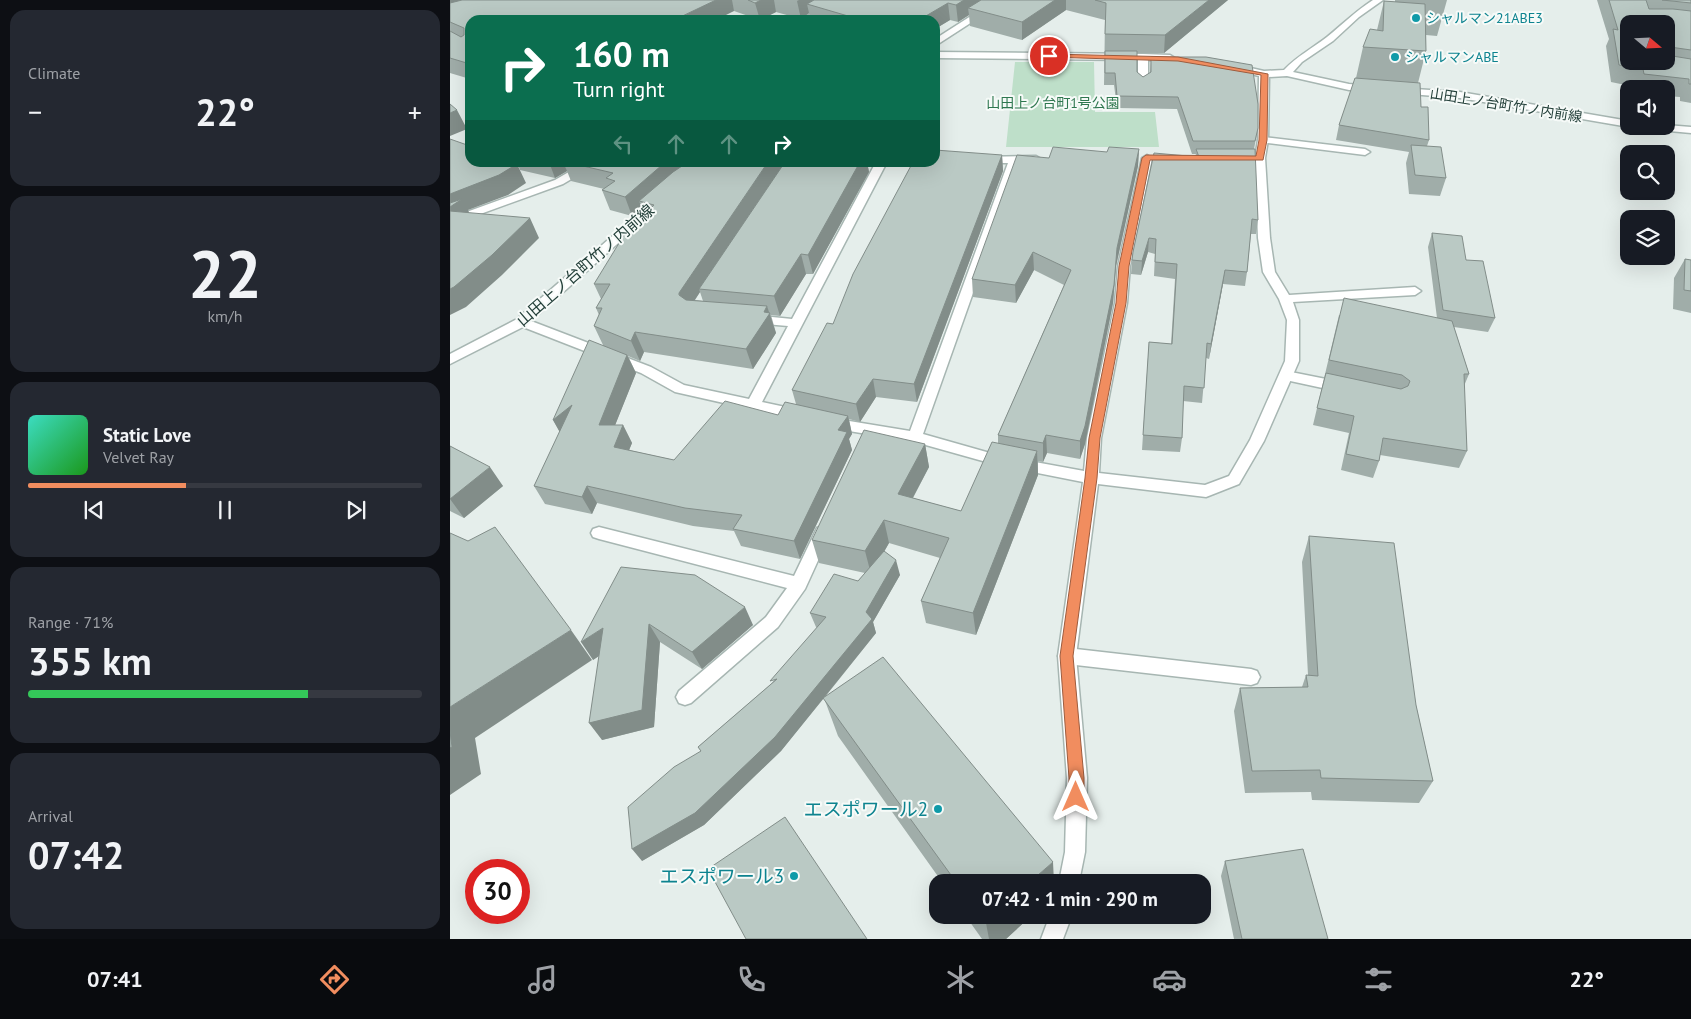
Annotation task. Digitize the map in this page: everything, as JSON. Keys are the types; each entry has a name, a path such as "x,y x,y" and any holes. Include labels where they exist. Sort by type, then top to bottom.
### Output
{"street":[{"path":"813,15 835,0"},
{"path":"940,40 1002,0"},
{"path":"1287,73 1299,60 1330,39 1356,14 1379,0"},
{"path":"940,55 1178,59"},
{"path":"1143,57 1143,84"},
{"name":"山田上ノ台町竹ノ内前線","path":"1227,66 1264,74 1287,73 1349,87 1460,95 1620,122"},
{"path":"522,322 646,370 680,389 870,431 915,437 997,460 1091,478 1206,491 1234,480 1257,441 1292,361 1293,320 1285,299 1269,272 1255,158 1263,140 1264,74"},
{"path":"1675,129 1691,130"},
{"path":"1263,140 1365,152"},
{"path":"1071,874 1075,852 1077,778 1067,656 1091,478 1094,438 1121,303 1124,266 1147,158"},
{"path":"965,160 1043,159"},
{"path":"915,437 1015,160"},
{"path":"450,222 559,182 586,167"},
{"path":"752,405 879,167"},
{"name":"山田上ノ台町竹ノ内前線","path":"450,360 522,322 667,194"},
{"path":"1285,299 1415,291"},
{"path":"741,318 796,323"},
{"path":"1286,376 1350,389"},
{"path":"861,449 870,431"},
{"path":"685,697 772,622 799,584 828,521"},
{"path":"599,533 799,584"},
{"path":"1067,656 1251,676"},
{"path":"1052,939 1058,924"}],"green space":[{"name":"山田上ノ台町1号公園","path":"1015,62 1094,62 1095,112 1155,112 1159,147 1006,147"}],"building":[{"path":"462,0 716,0 684,15 465,15 465,62 450,58 450,31 461,37 464,35 464,28 450,22 450,3"},
{"path":"748,0 761,0 755,3"},
{"path":"814,0 964,0 956,5 948,3 928,15 845,15 807,4"},
{"path":"981,0 1055,0 1022,22 968,8"},
{"path":"1095,0 1209,0 1165,35 1105,34 1106,3"},
{"path":"1609,0 1646,0 1649,9 1691,11 1691,50 1675,48 1675,15 1620,15 1619,65 1613,29 1618,30"},
{"path":"1662,0 1691,0 1691,3"},
{"path":"1384,1 1425,4 1426,51 1363,47 1370,29 1383,31"},
{"path":"1105,51 1137,51 1137,72 1143,77 1151,72 1151,57 1206,57 1252,65 1258,104 1258,128 1255,141 1193,141 1178,97 1117,96 1115,73 1105,73"},
{"path":"1675,56 1691,59 1691,84 1689,84 1689,79 1644,74 1643,70 1675,70"},
{"path":"1355,78 1420,83 1421,107 1428,107 1429,140 1339,125"},
{"path":"450,104 457,110 450,113"},
{"path":"450,139 465,144 465,167 512,167 499,175 450,194"},
{"path":"1411,145 1441,147 1446,178 1415,175"},
{"path":"1053,147 1107,152 1109,147 1139,149 1117,248 1114,285 1085,426 1080,441 1046,435 1043,443 998,435 1071,270 1033,252 1015,285 972,279 1017,155 1049,158"},
{"path":"1196,149 1255,149 1258,220 1252,219 1247,272 1225,270 1211,344 1207,343 1204,388 1184,386 1182,438 1143,435 1149,342 1172,344 1177,264 1155,262 1156,239 1149,238 1142,261 1132,260 1133,252 1154,153 1199,157"},
{"path":"940,150 1002,155 914,384 873,379 856,404 792,390 827,323 833,324 853,274 910,167 940,167"},
{"path":"587,167 660,167 625,197 602,190 615,181 606,178 613,173"},
{"path":"680,167 765,167 679,293 686,300 767,306 764,312 770,313 746,349 635,332 631,341 594,326 602,308 596,308 610,284 594,284 624,235 654,205 639,201"},
{"path":"782,167 857,167 808,255 801,254 774,296 699,289"},
{"path":"462,199 450,207 450,203"},
{"path":"450,211 530,218 492,255 450,289"},
{"path":"1432,233 1462,236 1466,260 1483,261 1495,318 1443,310"},
{"path":"1685,259 1691,260 1691,291 1684,290"},
{"path":"1344,298 1452,321 1469,374 1464,374 1467,451 1383,438 1379,461 1346,454 1354,416 1317,408 1326,373 1401,389 1408,386 1410,381 1402,375 1329,360"},
{"path":"589,340 627,355 599,425 623,425 614,447 674,460 725,401 778,415 785,402 848,416 838,430 847,432 794,541 733,529 742,515 685,508 587,486 582,497 534,486 572,405 553,420"},
{"path":"864,430 925,444 898,494 961,511 992,442 1037,451 973,613 921,601 949,538 884,520 865,551 812,540"},
{"path":"450,446 490,467 450,499"},
{"path":"495,527 571,630 450,707 450,533 468,541"},
{"path":"1309,536 1394,543 1416,705 1433,781 1321,778 1320,770 1252,771 1240,688 1308,687 1306,675 1318,676"},
{"path":"884,551 896,560 866,612 872,619 775,737 695,813 632,849 628,807 674,767 701,751 698,747 777,679 770,681 826,617 810,613 834,574 858,581"},
{"path":"621,567 695,575 745,607 692,652 649,624 642,710 589,723 603,628 581,642"},
{"name":"エスポワール2","path":"883,657 1053,862 1039,874 950,874 823,698"},
{"path":"450,731 452,747 450,748"},
{"name":"エスポワール3","path":"785,817 867,939 746,939 708,869"},
{"path":"1303,849 1328,939 1242,939 1225,861"}],"place":[{"name":"シャルマン21ABE3","path":"1416,18"},
{"name":"シャルマンABE","path":"1395,57"},
{"name":"エスポワール2","path":"938,809"},
{"name":"エスポワール3","path":"794,876"}],"route":[{"path":"1049,56 1178,59 1264,74 1263,140 1260,158 1146,158 1124,266 1121,303 1094,438 1091,478 1067,656 1077,778 1076,797"}]}
